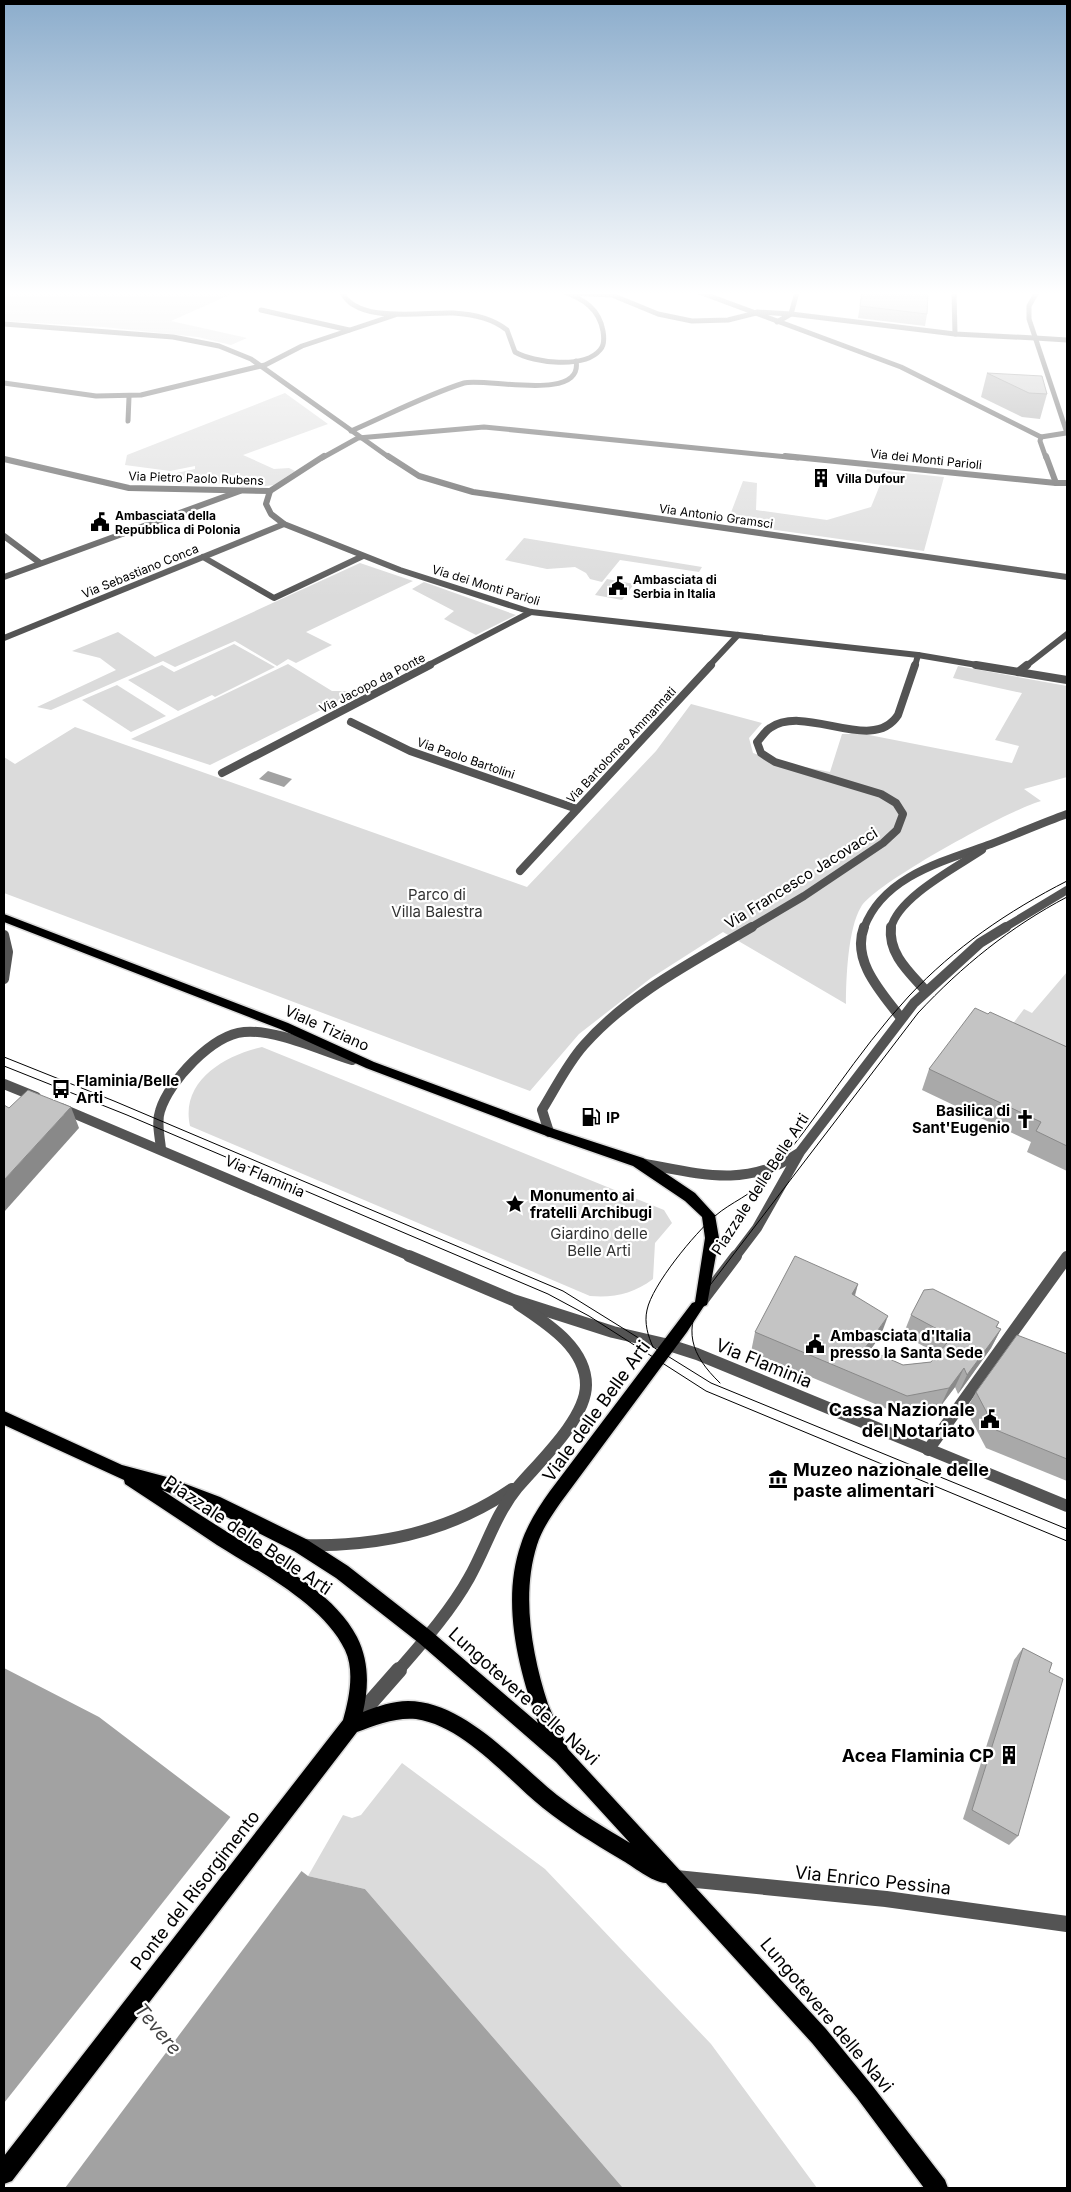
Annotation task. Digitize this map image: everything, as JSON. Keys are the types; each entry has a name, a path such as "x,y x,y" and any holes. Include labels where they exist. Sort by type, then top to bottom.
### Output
{"main road":[{"name":"Viale Tiziano","path":"4,918 284,1026 370,1065 549,1132 638,1162 690,1197 708,1215 712,1238 699,1304"},
{"name":"Piazzale delle Belle Arti","path":"669,1345 699,1304"},
{"name":"Viale delle Belle Arti","path":"562,1756 545,1722 535,1694 528,1658 522,1589 528,1545 538,1524 554,1500 627,1398 669,1345"},
{"path":"4,1418 120,1472"},
{"name":"Piazzale delle Belle Arti","path":"120,1472 263,1565 316,1602 332,1618 351,1643 359,1672 358,1700 351,1725"},
{"name":"Lungotevere delle Navi","path":"120,1472 167,1484 214,1502 300,1545 342,1572 425,1637 562,1756 819,2036 864,2091 936,2188"},
{"name":"Lungotevere delle Navi","path":"351,1725 382,1714 403,1710 424,1711 445,1720 470,1736 593,1832 624,1852 674,1878"},
{"name":"Ponte del Risorgimento","path":"4,2173 351,1725"}],"street":[{"path":"84,394 129,397 143,394"},
{"name":"Via Antonio Gramsci","path":"300,394 416,475 445,486 476,493 1067,576"},
{"path":"351,431 437,394"},
{"path":"957,394 1041,436 1067,433 1054,394"},
{"path":"128,420 129,397"},
{"name":"Via dei Monti Parioli","path":"918,655 531,612 364,556 284,524 273,516 267,508 266,500 270,491 286,479 348,442 361,437 468,428 500,428 1067,483"},
{"path":"1041,436 1040,441 1056,482"},
{"name":"Via Pietro Paolo Rubens","path":"4,459 128,488 270,491"},
{"path":"4,577 246,489"},
{"name":"Via Sebastiano Conca","path":"4,638 284,524"},
{"path":"4,536 40,563"},
{"path":"203,557 274,598 364,556"},
{"name":"Via Jacopo da Ponte","path":"222,773 531,612"},
{"path":"1018,672 1067,634"},
{"name":"Via Bartolomeo Ammannati","path":"520,871 738,636"},
{"path":"918,655 1067,680"},
{"name":"Via Francesco Jacovacci","path":"549,1132 542,1110 582,1047 610,1018 680,970 804,896 883,843 897,830 903,814 893,799 872,790 787,767 765,757 757,746 760,738 767,730 788,722 816,722 864,730 888,726 898,715 918,655"},
{"name":"Via Paolo Bartolini","path":"351,722 410,751 577,809"},
{"path":"1067,814 954,855 921,871 887,894 874,907 866,919 861,938 864,962 901,1018 926,991 964,956 988,938 1067,890"},
{"path":"926,991 903,964 894,950 891,932 894,919 912,900 991,843"},
{"path":"4,935 8,952 4,979"},
{"name":"Piazzale delle Belle Arti","path":"699,1304 757,1228 800,1152 901,1018"},
{"path":"161,1149 159,1120 164,1102 202,1055 227,1036 245,1032 262,1034 370,1065"},
{"name":"Via Flaminia","path":"4,1084 513,1300 613,1332 669,1345 697,1354 1067,1506"},
{"name":"Viale Tiziano","path":"638,1162 720,1176 739,1177 774,1168 800,1152"},
{"path":"928,1450 1067,1257"},
{"name":"Viale delle Belle Arti","path":"513,1300 547,1324 568,1344 582,1365 586,1387 578,1413 525,1478"},
{"path":"425,1637 463,1588 501,1510 525,1478"},
{"name":"Piazzale delle Belle Arti","path":"300,1545 331,1547 360,1544 434,1527 490,1504 525,1478"},
{"name":"Ponte del Risorgimento","path":"351,1725 425,1637"},
{"name":"Via Enrico Pessina","path":"674,1878 886,1899 1067,1924"}],"green space":[{"path":"282,394 287,394 328,424 243,455 274,469 289,468 295,471 274,485 251,488 216,483 169,483 172,474 195,469 195,466 170,471 125,465 127,455"},
{"path":"867,469 944,477 924,551 727,523 743,481 757,483 756,510 827,520 871,507 880,485 865,477"},
{"path":"524,538 702,567 699,572 620,560 602,582 590,579 586,573 575,567 547,569 505,560"},
{"path":"360,563 413,581 306,632 332,645 296,663 288,659 277,666 235,641 175,667 163,661 51,710 37,707 116,670 100,658 72,651 118,632 155,657"},
{"path":"607,579 634,584 622,600 595,595"},
{"path":"424,582 516,615 476,635 444,619 454,611 412,589"},
{"path":"234,644 275,667 215,697 212,695 178,711 128,680 162,665 174,672"},
{"path":"288,664 332,691 359,691 210,765 131,739"},
{"name":"Parco di Villa Balestra","path":"958,666 1067,686 1067,777 1024,789 1041,801 1002,818 916,865 891,881 861,907 853,928 851,940 847,968 846,1004 723,932 651,978 579,1034 530,1091 4,893 4,757 15,764 75,727 527,887 656,751 691,704 762,723 749,738 753,753 780,762 830,772 842,734 864,734 1012,763 1019,746 995,740 1022,693 953,678"},
{"path":"117,685 166,716 131,732 82,700"},
{"path":"1067,972 1067,1068 1002,1038 1024,1009 1032,1013"},
{"name":"Giardino delle Belle Arti","path":"262,1047 664,1210 672,1223 655,1243 653,1279 623,1294 590,1296 190,1126 189,1110 192,1096 199,1083 208,1073 234,1056"},
{"path":"402,1763 545,1869 711,2044 817,2188 623,2188 365,1889 308,1876 343,1815 352,1818 361,1815"}],"water":[{"path":"268,771 292,779 284,787 259,779"},
{"name":"Tevere","path":"4,1668 99,1717 308,1876 365,1889 623,2188 4,2188"}],"pier":[{"path":"232,1815 303,1869 65,2188 4,2188 4,2103"}],"building":[{"name":"Basilica di Sant'Eugenio","path":"975,1008 988,1014 990,1012 1067,1047 1067,1146 1036,1131 1041,1122 929,1069"},
{"path":"28,1090 71,1107 4,1180 4,1105 9,1108"},
{"path":"795,1256 858,1284 852,1294 888,1316 865,1348 903,1365 931,1362 952,1337 911,1315 924,1290 933,1289 999,1322 996,1327 1001,1329 967,1375 964,1368 949,1388 907,1396 755,1332"},
{"name":"Cassa Nazionale del Notariato","path":"1017,1335 1067,1354 1067,1459 996,1430 976,1392"},
{"name":"Acea Flaminia CP","path":"1023,1648 1052,1663 1049,1672 1063,1679 1018,1836 972,1810"}],"tram line":[{"path":"653,1347 646,1325 647,1310 651,1299 665,1274 697,1234 715,1216 755,1189 767,1178 803,1133 871,1040 926,979 963,946 1003,918 1067,881"},
{"path":"720,1383 702,1362 696,1352 693,1341 693,1319 704,1293 918,1013 952,979 1006,934 1067,897"},
{"path":"4,1057 114,1101 563,1291 653,1347"},
{"path":"4,1066 127,1115 548,1294 589,1316 706,1391 1067,1541"},
{"path":"653,1347 711,1383 1067,1529"}],"place":[{"name":"Villa Dufour","path":"821,478"},
{"name":"Ambasciata della Repubblica di Polonia","path":"100,522"},
{"name":"Ambasciata di Serbia in Italia","path":"618,586"},
{"name":"Flaminia/Belle Arti","path":"61,1089"},
{"name":"IP","path":"591,1117"},
{"name":"Basilica di Sant'Eugenio","path":"1025,1119"},
{"name":"Monumento ai fratelli Archibugi","path":"515,1204"},
{"name":"Ambasciata d'Italia presso la Santa Sede","path":"815,1344"},
{"name":"Cassa Nazionale del Notariato","path":"990,1419"},
{"name":"Muzeo nazionale delle paste alimentari","path":"778,1479"},
{"name":"Acea Flaminia CP","path":"1009,1755"}]}
